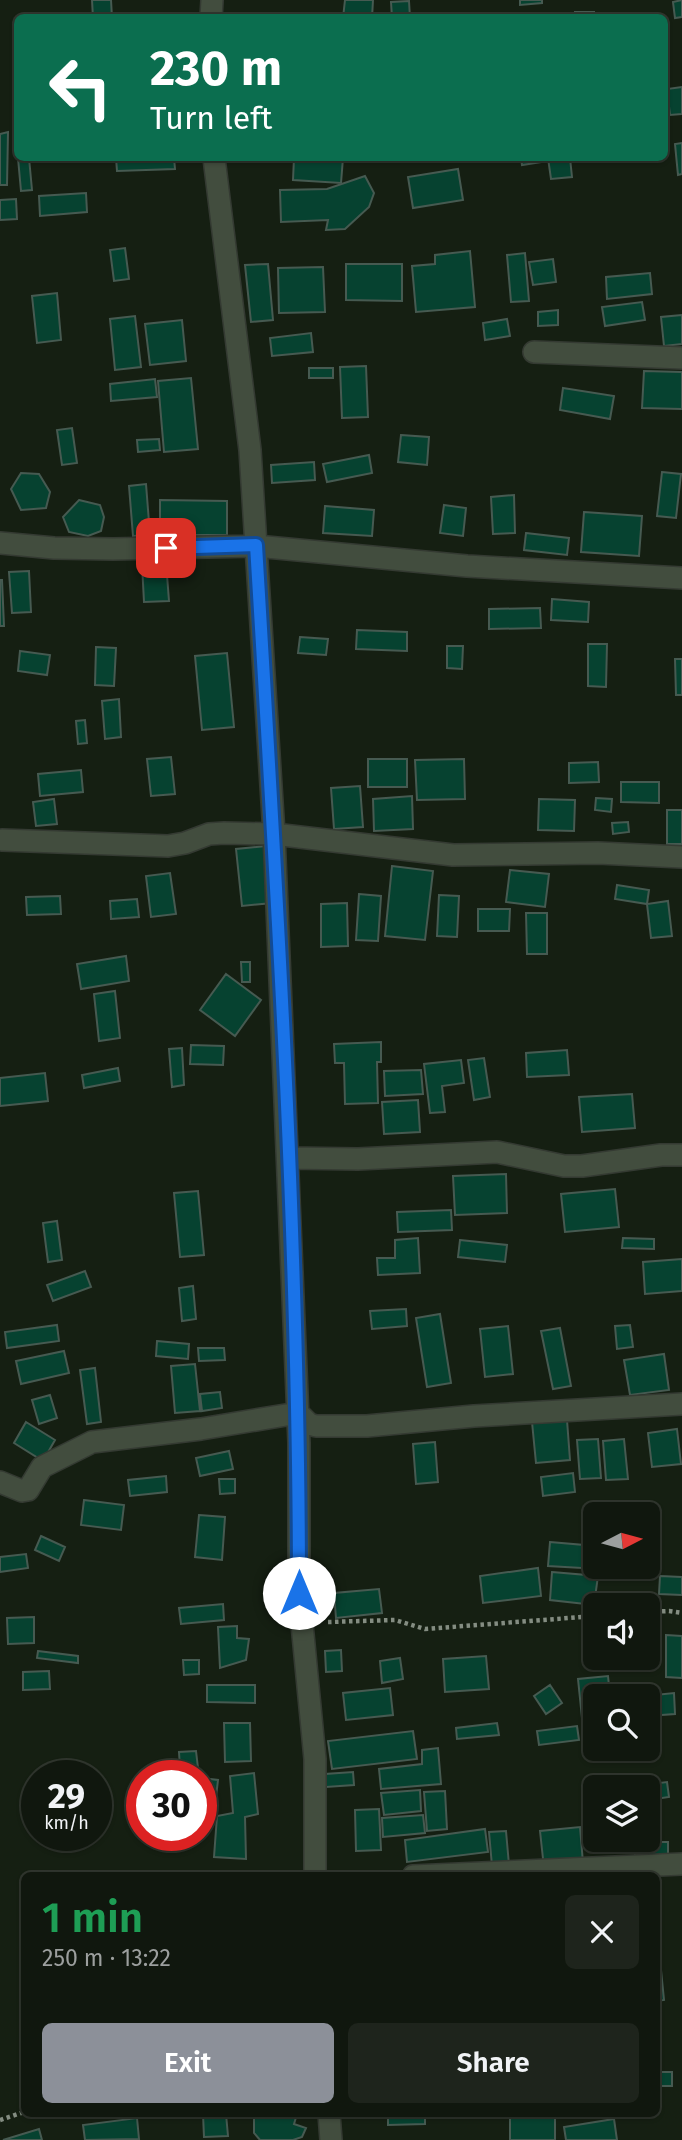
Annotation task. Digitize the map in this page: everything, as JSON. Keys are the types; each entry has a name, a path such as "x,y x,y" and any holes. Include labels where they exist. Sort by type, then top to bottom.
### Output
{"street":[{"path":"214,161 250,450 274,834 298,1413 301,1609 315,1759 315,1872"},
{"path":"534,352 682,358"},
{"path":"0,543 114,549 256,545 467,566 682,578"},
{"path":"2,840 168,846 216,834 274,834 453,855 597,853 682,857"},
{"path":"289,1158 358,1159 497,1152 564,1166 582,1166 661,1155 682,1156"},
{"path":"298,1413 309,1424 316,1426 367,1426 474,1416 682,1404"},
{"path":"0,1482 22,1491 28,1490 42,1467 92,1442 201,1429 298,1413"},
{"path":"503,1872 682,1864"},
{"path":"329,2117 331,2140"}],"path":[{"path":"301,1609 329,1622 395,1620 425,1629 583,1617"},
{"path":"660,1612 682,1613"},
{"path":"0,2120 21,2113"}],"building":[{"path":"92,0 111,0 112,14 93,14"},
{"path":"345,0 373,0 372,14 343,14"},
{"path":"520,0 542,0 542,3 520,5"},
{"path":"682,0 682,17 675,18 673,2"},
{"path":"409,1 410,14 392,14 391,2"},
{"path":"575,12 594,12 594,14"},
{"path":"682,87 682,114 670,115 668,89"},
{"path":"8,132 7,185 0,185 0,134"},
{"path":"682,143 682,174 678,175 675,144"},
{"path":"18,161 29,161 32,190 21,191"},
{"path":"116,161 174,161 175,169 117,171"},
{"path":"294,161 343,161 341,183 293,180"},
{"path":"521,161 542,162 522,165"},
{"path":"548,161 570,161 572,177 551,179"},
{"path":"458,169 463,200 413,208 408,177"},
{"path":"365,176 374,193 369,207 345,229 326,230 328,220 281,222 280,190 327,189"},
{"path":"86,193 87,212 40,216 39,196"},
{"path":"16,199 17,219 0,220 0,200"},
{"path":"125,248 129,279 114,281 110,250"},
{"path":"470,251 475,307 416,312 412,266 435,264 435,255"},
{"path":"525,253 529,301 511,302 507,255"},
{"path":"553,259 556,282 533,285 529,262"},
{"path":"268,264 273,320 251,322 245,265"},
{"path":"346,264 402,264 402,301 346,300"},
{"path":"323,267 325,312 279,313 278,268"},
{"path":"650,273 652,294 607,299 606,277"},
{"path":"57,293 61,340 37,343 32,296"},
{"path":"642,302 645,320 605,326 602,307"},
{"path":"558,310 558,325 538,326 538,312"},
{"path":"682,315 682,344 664,346 661,317"},
{"path":"135,316 141,367 115,370 110,319"},
{"path":"507,319 510,336 485,340 483,323"},
{"path":"182,320 186,361 150,365 145,324"},
{"path":"311,333 313,352 272,356 270,338"},
{"path":"366,366 368,417 342,418 340,367"},
{"path":"309,368 333,368 333,378 309,378"},
{"path":"644,371 682,372 682,409 642,408"},
{"path":"191,378 198,449 164,452 158,381"},
{"path":"155,379 157,397 111,401 110,384"},
{"path":"563,388 614,396 610,419 560,410"},
{"path":"72,428 77,463 62,465 57,430"},
{"path":"401,435 429,437 427,465 398,462"},
{"path":"159,439 160,450 138,452 137,440"},
{"path":"369,455 372,473 327,482 323,464"},
{"path":"314,462 315,480 272,483 271,465"},
{"path":"662,472 681,474 676,518 657,516"},
{"path":"21,473 39,474 50,492 46,508 21,510 11,489"},
{"path":"146,484 150,535 133,536 129,486"},
{"path":"514,495 515,533 493,534 491,497"},
{"path":"79,500 100,505 104,517 101,531 88,536 69,532 63,517"},
{"path":"160,500 227,501 227,535 160,535"},
{"path":"444,505 466,508 463,536 440,533"},
{"path":"325,506 374,510 372,536 323,533"},
{"path":"584,512 642,516 639,556 581,552"},
{"path":"526,533 569,538 567,555 524,550"},
{"path":"166,562 169,601 144,602 142,564"},
{"path":"29,571 31,612 12,613 9,572"},
{"path":"2,580 4,626 0,626"},
{"path":"552,599 589,602 588,622 551,620"},
{"path":"540,608 541,628 489,629 489,609"},
{"path":"357,630 407,632 407,651 356,649"},
{"path":"300,637 328,639 326,655 298,653"},
{"path":"588,644 607,644 606,687 588,686"},
{"path":"447,646 463,646 462,669 447,668"},
{"path":"96,647 116,648 114,686 95,685"},
{"path":"20,651 50,655 47,675 18,671"},
{"path":"227,653 234,727 202,730 195,656"},
{"path":"675,659 682,659 682,695 676,695"},
{"path":"119,699 121,737 105,739 102,701"},
{"path":"85,720 87,743 78,744 76,721"},
{"path":"171,757 175,794 151,796 147,759"},
{"path":"368,759 407,759 407,787 368,787"},
{"path":"464,759 465,799 417,800 415,760"},
{"path":"598,762 599,782 569,783 569,763"},
{"path":"81,770 83,792 40,796 38,774"},
{"path":"621,782 659,782 659,803 621,802"},
{"path":"360,786 363,827 334,829 331,788"},
{"path":"412,796 413,829 374,831 373,799"},
{"path":"596,798 612,799 611,812 595,810"},
{"path":"54,799 57,824 36,826 33,802"},
{"path":"539,799 575,800 574,831 538,830"},
{"path":"667,810 682,810 682,844 667,844"},
{"path":"628,822 629,832 613,834 612,823"},
{"path":"266,846 272,903 242,906 236,849"},
{"path":"392,866 433,871 425,940 385,936"},
{"path":"510,870 549,874 545,907 506,902"},
{"path":"170,873 176,914 151,917 146,876"},
{"path":"617,885 649,890 647,904 615,899"},
{"path":"359,894 381,896 378,941 356,940"},
{"path":"439,895 459,896 457,937 437,936"},
{"path":"60,896 61,914 27,915 26,897"},
{"path":"137,899 139,917 111,919 110,901"},
{"path":"668,901 672,936 651,938 647,904"},
{"path":"347,903 348,946 321,947 321,904"},
{"path":"478,909 510,909 509,931 478,931"},
{"path":"526,913 547,913 547,954 527,954"},
{"path":"126,956 129,981 81,989 77,964"},
{"path":"241,962 250,962 250,982 242,982"},
{"path":"226,974 261,1000 235,1036 200,1010"},
{"path":"115,991 120,1038 99,1041 94,994"},
{"path":"381,1042 381,1062 377,1062 378,1103 345,1104 344,1063 335,1063 334,1044"},
{"path":"191,1045 224,1046 223,1065 190,1064"},
{"path":"182,1048 184,1085 172,1087 169,1049"},
{"path":"567,1050 569,1075 527,1077 526,1053"},
{"path":"484,1058 490,1097 474,1100 468,1060"},
{"path":"461,1060 464,1083 442,1086 445,1112 430,1113 424,1064"},
{"path":"118,1068 120,1081 84,1088 82,1075"},
{"path":"421,1070 423,1094 385,1096 384,1071"},
{"path":"45,1073 48,1101 0,1106 0,1078"},
{"path":"632,1094 635,1128 582,1132 579,1097"},
{"path":"418,1100 420,1132 384,1134 382,1102"},
{"path":"506,1174 507,1213 455,1215 453,1176"},
{"path":"615,1189 619,1227 565,1232 561,1194"},
{"path":"198,1191 204,1255 180,1257 174,1193"},
{"path":"451,1210 452,1230 398,1232 397,1212"},
{"path":"57,1221 62,1260 48,1262 43,1223"},
{"path":"418,1238 420,1273 378,1275 377,1258 395,1258 395,1240"},
{"path":"623,1238 654,1239 654,1249 622,1248"},
{"path":"460,1240 507,1245 505,1262 458,1257"},
{"path":"682,1259 682,1291 645,1294 643,1262"},
{"path":"85,1271 91,1287 53,1301 47,1285"},
{"path":"193,1286 196,1319 182,1321 179,1288"},
{"path":"406,1309 407,1326 372,1329 370,1311"},
{"path":"440,1314 451,1383 427,1387 416,1318"},
{"path":"57,1325 59,1341 7,1348 5,1332"},
{"path":"630,1325 633,1347 617,1349 615,1326"},
{"path":"508,1326 513,1374 485,1377 480,1329"},
{"path":"560,1328 571,1386 553,1389 541,1331"},
{"path":"157,1341 189,1344 188,1359 156,1356"},
{"path":"198,1348 224,1348 225,1360 199,1361"},
{"path":"64,1351 69,1373 21,1384 16,1361"},
{"path":"664,1354 669,1390 630,1395 624,1360"},
{"path":"195,1364 200,1411 175,1413 171,1366"},
{"path":"95,1368 101,1422 87,1424 80,1370"},
{"path":"220,1392 222,1408 202,1411 200,1394"},
{"path":"50,1395 57,1418 39,1424 32,1400"},
{"path":"567,1420 570,1460 536,1463 532,1422"},
{"path":"26,1422 55,1440 43,1461 14,1443"},
{"path":"677,1429 681,1464 652,1467 648,1433"},
{"path":"598,1439 601,1478 580,1479 577,1440"},
{"path":"624,1439 628,1479 606,1480 603,1441"},
{"path":"435,1442 438,1482 416,1484 413,1444"},
{"path":"229,1451 233,1469 200,1476 196,1458"},
{"path":"573,1473 575,1492 543,1496 541,1477"},
{"path":"166,1476 167,1492 130,1496 128,1480"},
{"path":"219,1479 235,1479 235,1493 220,1494"},
{"path":"84,1500 124,1505 121,1530 81,1525"},
{"path":"199,1515 225,1517 222,1560 195,1557"},
{"path":"41,1536 65,1547 59,1561 35,1550"},
{"path":"550,1542 583,1545 582,1568 548,1566"},
{"path":"26,1554 28,1568 0,1572 0,1557"},
{"path":"538,1568 541,1596 483,1603 480,1576"},
{"path":"552,1572 583,1575 583,1579 598,1579 596,1593 583,1593 583,1604 550,1600"},
{"path":"660,1576 682,1577 682,1595 659,1593"},
{"path":"379,1589 382,1613 336,1618 334,1593"},
{"path":"223,1604 224,1620 181,1624 179,1608"},
{"path":"34,1617 34,1643 8,1644 7,1618"},
{"path":"237,1626 237,1638 249,1639 246,1660 220,1668 218,1627"},
{"path":"666,1635 682,1636 682,1678 666,1677"},
{"path":"341,1650 342,1671 326,1672 325,1651"},
{"path":"38,1651 78,1656 78,1663 37,1658"},
{"path":"486,1656 489,1689 445,1692 443,1659"},
{"path":"400,1658 403,1679 382,1683 380,1661"},
{"path":"183,1660 199,1660 199,1674 184,1675"},
{"path":"49,1671 50,1689 23,1690 23,1672"},
{"path":"608,1676 609,1684 583,1684 583,1718 582,1718 578,1679"},
{"path":"207,1685 255,1685 255,1703 207,1702"},
{"path":"550,1685 562,1703 546,1714 534,1696"},
{"path":"390,1688 393,1715 346,1720 343,1693"},
{"path":"674,1693 675,1714 660,1715 660,1694"},
{"path":"224,1723 250,1723 251,1761 225,1762"},
{"path":"497,1723 499,1735 457,1739 456,1728"},
{"path":"577,1726 579,1740 539,1745 537,1731"},
{"path":"413,1731 417,1759 332,1769 328,1741"},
{"path":"438,1748 441,1784 381,1789 379,1769 422,1764 422,1750"},
{"path":"196,1751 197,1760 180,1760 179,1752"},
{"path":"353,1772 354,1785 326,1787 325,1774"},
{"path":"254,1773 258,1814 245,1817 246,1859 214,1857 214,1851 217,1851 217,1816 233,1813 230,1776"},
{"path":"667,1782 669,1797 660,1798 660,1783"},
{"path":"420,1790 421,1811 384,1815 381,1793"},
{"path":"445,1791 447,1829 427,1831 424,1792"},
{"path":"379,1809 381,1850 356,1851 355,1810"},
{"path":"423,1815 425,1833 383,1837 382,1818"},
{"path":"580,1827 583,1863 544,1868 540,1831"},
{"path":"485,1829 488,1852 407,1862 405,1840"},
{"path":"506,1831 509,1865 492,1866 489,1832"},
{"path":"660,1842 668,1842 668,1857 635,1858 635,1852 660,1852"},
{"path":"660,1960 664,2000 660,2000"},
{"path":"660,2072 672,2072 672,2086 660,2086"},
{"path":"203,2117 226,2117 228,2136 204,2137"},
{"path":"254,2117 296,2117 294,2124 306,2128 302,2137 293,2140 260,2140 254,2133"},
{"path":"388,2117 425,2117 425,2124 388,2125"},
{"path":"555,2117 555,2140 510,2140 510,2118"},
{"path":"137,2118 139,2139 85,2140 83,2125"},
{"path":"614,2119 617,2140 566,2140 564,2127"},
{"path":"39,2129 42,2140 3,2140"}],"route":[{"path":"166,548 256,545 274,834 289,1158 299,1443 299,1593"}]}
